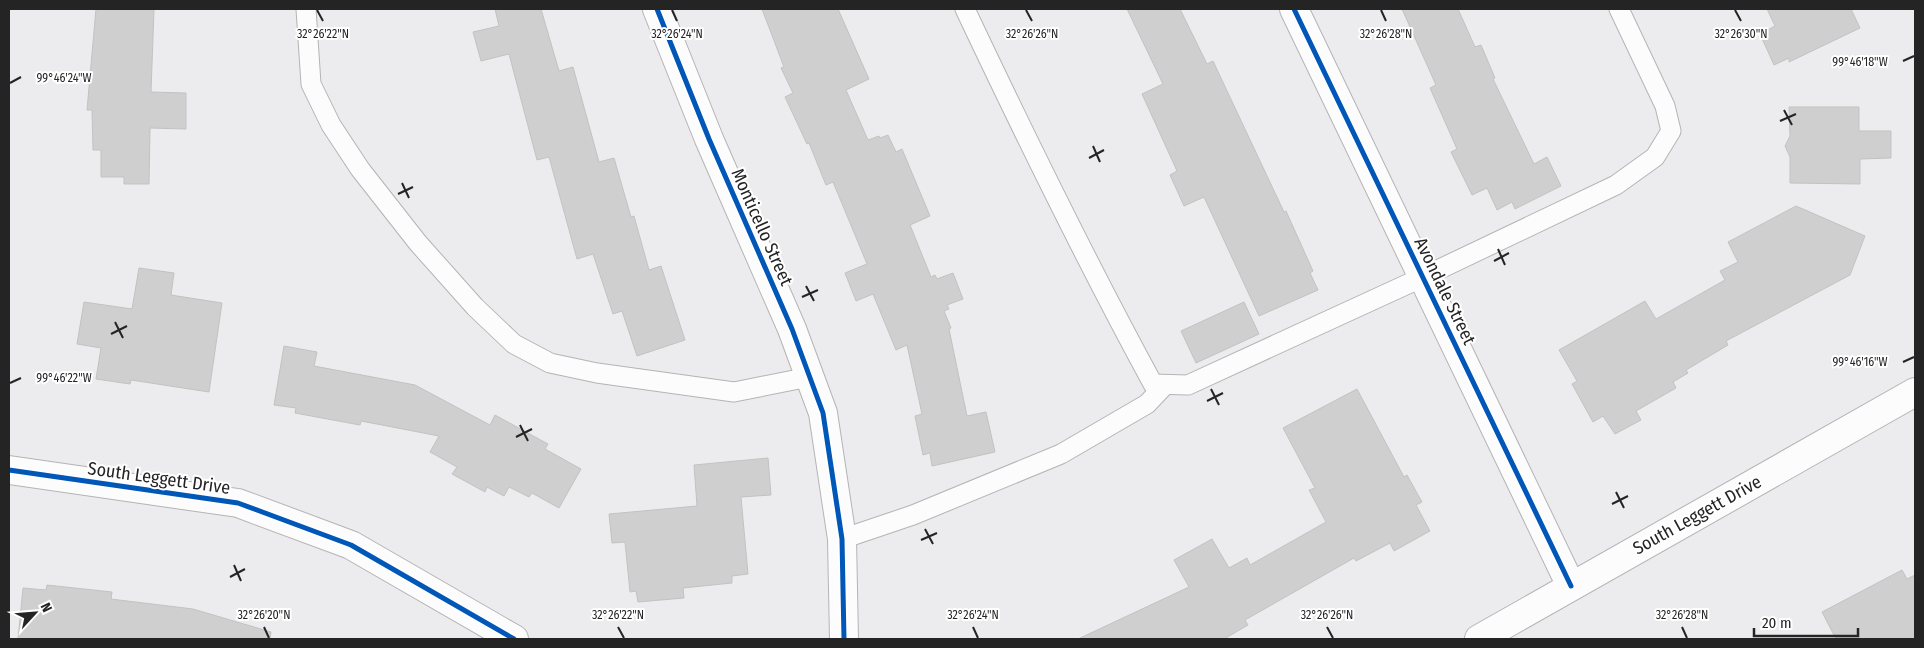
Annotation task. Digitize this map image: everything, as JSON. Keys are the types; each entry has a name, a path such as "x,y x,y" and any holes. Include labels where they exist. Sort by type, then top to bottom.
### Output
{"street":[{"name":"Monticello Street","path":"657,9 709,139 792,329 823,413 842,539 844,639"},
{"name":"Avondale Street","path":"1294,9 1571,586"},
{"name":"South Leggett Drive","path":"1480,639 1915,392"},
{"name":"South Leggett Drive","path":"9,470 238,503 351,545 514,639"}],"lane":[{"path":"306,9 311,84 331,125 360,169 418,243 474,306 514,344 550,363 597,373 734,392 809,376"},
{"path":"965,9 1041,170 1113,312 1153,384 1165,385 1188,385 1423,277 1616,185 1655,157 1671,131 1665,106 1619,9"},
{"path":"842,539 913,515 1060,454 1147,404 1165,385"}],"building":[{"path":"96,9 154,9 151,92 186,93 186,129 150,128 149,184 124,184 124,177 101,177 101,150 93,150 92,110 87,110"},
{"path":"495,9 541,9 559,71 573,67 599,162 614,158 631,217 634,216 649,270 661,266 685,340 637,356 622,311 613,314 593,254 577,259 549,157 537,160 509,54 481,61 473,32 499,26"},
{"path":"762,9 838,9 869,79 846,90 868,140 888,135 896,152 902,149 930,216 910,225 931,277 935,275 937,279 953,273 963,299 947,305 949,309 944,311 951,328 949,329 967,416 986,412 995,452 932,466 930,453 923,455 915,416 922,414 907,345 896,350 873,294 856,301 845,273 867,264 833,182 826,185 809,143 807,144 785,97 793,93 781,68 784,67"},
{"path":"1127,9 1180,9 1207,64 1213,61 1284,212 1286,211 1313,271 1310,273 1318,290 1259,316 1204,197 1184,206 1170,175 1177,171 1142,94 1163,84"},
{"path":"1402,9 1458,9 1475,47 1481,45 1495,78 1493,79 1534,164 1547,157 1561,186 1515,209 1512,202 1497,210 1487,188 1472,195 1451,152 1457,149 1430,88 1436,85"},
{"path":"1767,9 1851,9 1860,28 1789,62 1789,58 1774,65 1760,34 1775,26"},
{"path":"1789,107 1859,107 1859,131 1891,131 1891,158 1860,159 1860,184 1790,183 1790,157 1785,146 1790,136"},
{"path":"1796,206 1865,236 1850,275 1726,341 1728,345 1686,370 1688,373 1673,382 1676,388 1636,411 1641,420 1615,434 1603,416 1593,422 1572,384 1577,381 1559,350 1645,301 1656,319 1725,280 1720,271 1738,262 1728,242"},
{"path":"139,268 174,273 171,295 222,303 209,392 131,380 130,384 96,379 101,348 77,344 84,302 132,309"},
{"path":"1244,302 1259,334 1196,363 1181,331"},
{"path":"284,346 317,352 314,366 415,385 490,425 495,415 548,444 545,449 581,469 559,508 532,493 529,497 509,487 504,496 487,487 485,492 452,474 457,467 430,452 439,436 361,421 360,425 295,413 296,408 274,405"},
{"path":"1357,389 1404,477 1407,475 1422,502 1416,505 1430,531 1394,551 1390,543 1356,561 1354,558 1245,620 1248,625 1224,639 1078,639 1189,587 1174,560 1212,539 1229,568 1247,558 1250,565 1326,522 1309,490 1315,488 1283,428"},
{"path":"768,458 771,495 741,497 748,574 732,576 732,583 683,588 684,598 638,602 636,591 630,592 625,542 612,543 609,514 697,506 694,465"},
{"path":"1902,570 1907,579 1915,575 1915,639 1836,639 1822,612"},
{"path":"47,585 112,592 111,599 193,609 271,632 270,639 18,639 23,588 46,590"}],"cycle path":[{"path":"657,9 709,139 792,329 823,413 842,539 844,639"},
{"path":"1294,9 1571,586"},
{"path":"9,470 238,503 351,545 514,639"}]}
